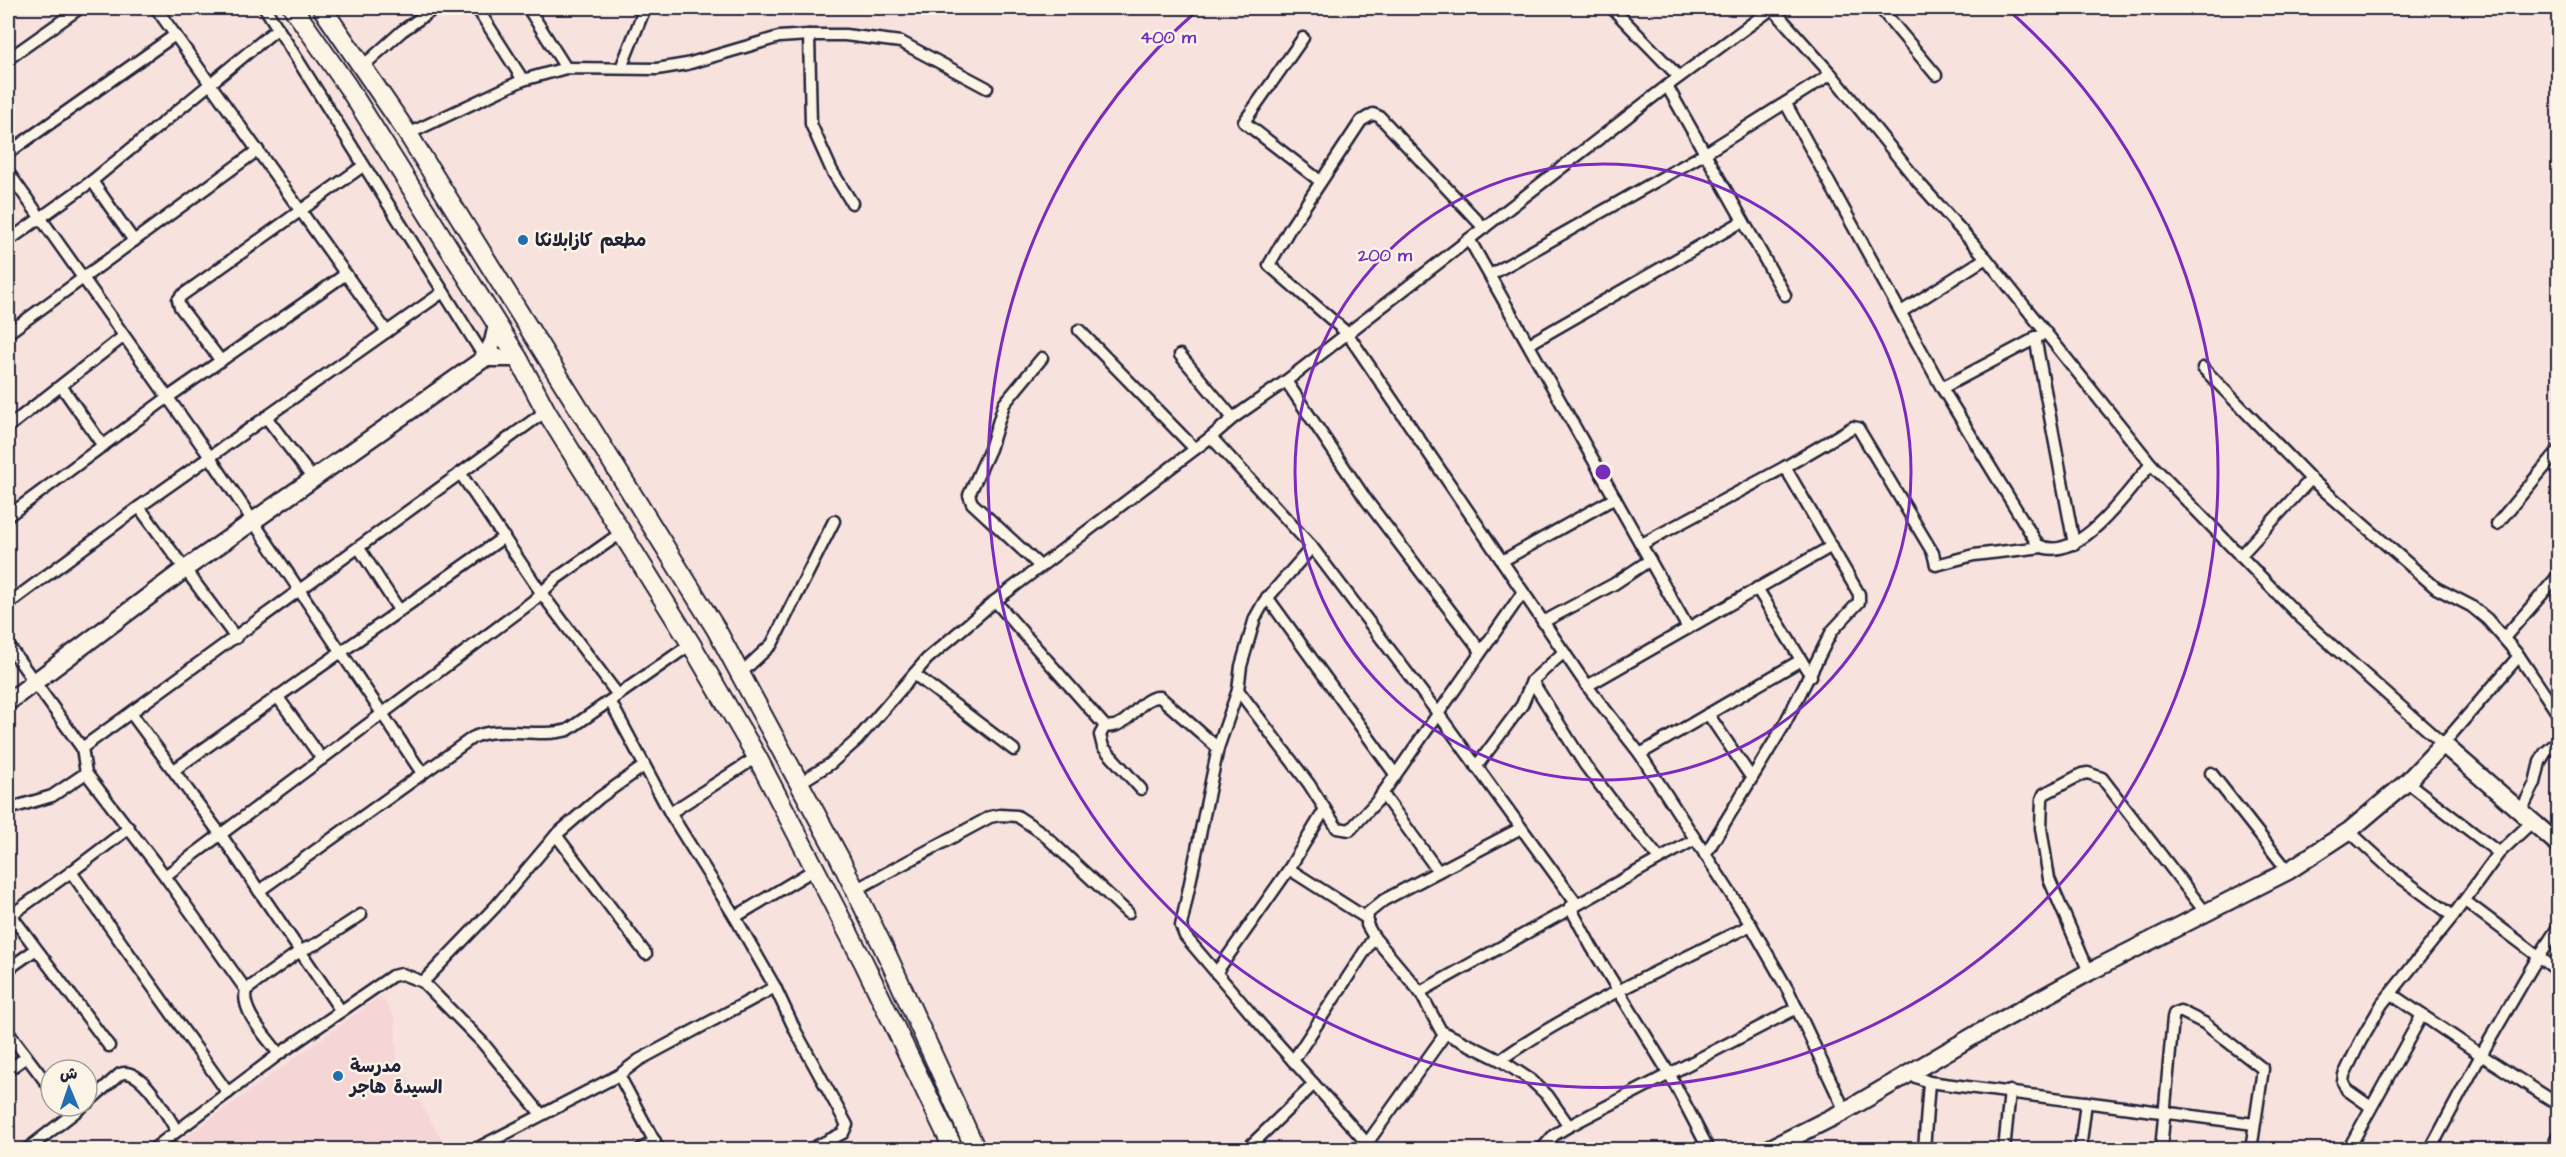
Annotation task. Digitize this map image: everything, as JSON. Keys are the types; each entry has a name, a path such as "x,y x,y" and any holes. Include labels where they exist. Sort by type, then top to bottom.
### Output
{"main road":[{"path":"293,8 348,87 518,358 546,411 691,644 757,758 815,869 912,1060 954,1149"},
{"path":"322,8 408,134 717,629 801,782 855,890 976,1149"}],"street":[{"path":"8,60 80,8"},
{"path":"156,8 387,332"},
{"path":"265,8 485,358"},
{"path":"363,66 402,31 435,8"},
{"path":"477,8 524,80"},
{"path":"528,8 566,68"},
{"path":"621,68 645,8"},
{"path":"1612,8 1679,77"},
{"path":"801,782 830,764 857,740 914,674 940,648 995,601 1772,8 1831,74 1918,183 1986,258 2151,464 2300,617 2559,844"},
{"path":"1880,8 1936,75"},
{"path":"8,241 92,181 278,28"},
{"path":"408,134 524,80 566,68 641,70 677,66 770,39 809,35 845,34 901,42 987,88"},
{"path":"8,153 175,35"},
{"path":"809,35 812,124 832,171 852,203"},
{"path":"1303,38 1244,122 1320,181"},
{"path":"1490,275 1704,154 1831,74"},
{"path":"1667,86 1785,295"},
{"path":"1786,104 1942,388 2033,538 2042,547"},
{"path":"1484,228 1380,117 1373,114 1361,121 1320,181 1269,265 1347,333 1587,686 1640,754 1750,925 1797,1008 1845,1111"},
{"path":"8,332 258,150"},
{"path":"220,361 180,307 178,300 363,166"},
{"path":"8,172 210,457 422,773"},
{"path":"92,181 134,241"},
{"path":"1529,344 1743,220"},
{"path":"1469,239 1688,628"},
{"path":"1901,312 1986,258"},
{"path":"8,516 168,398 346,274"},
{"path":"8,604 139,507 443,292"},
{"path":"8,702 185,569 485,358 493,342 497,325"},
{"path":"1079,330 1195,450"},
{"path":"1942,388 2035,337 2047,333"},
{"path":"8,427 62,387 124,336"},
{"path":"2035,337 2074,544"},
{"path":"1180,355 1233,418"},
{"path":"1041,567 972,503 969,495 986,458 1004,404 1042,357"},
{"path":"485,358 518,358"},
{"path":"2203,368 2312,479 2436,588 2471,606 2487,619 2519,656 2559,714"},
{"path":"1286,381 1367,501 1480,650"},
{"path":"62,387 103,446"},
{"path":"82,748 546,411"},
{"path":"266,417 313,479"},
{"path":"1642,544 1785,468 1856,427 1933,554 1936,565 1974,555 2042,547 2064,548 2074,544 2090,533 2151,464"},
{"path":"1211,438 1312,547 1437,712 1521,828 1573,905 1618,991 1670,1075 1709,1149"},
{"path":"2497,524 2559,451"},
{"path":"1705,855 1783,727 1832,632 1858,605 1860,598 1785,468"},
{"path":"460,473 614,698 644,766 670,813 776,987 796,1032 847,1125 843,1133 809,1149"},
{"path":"2240,556 2312,479"},
{"path":"1502,561 1615,498"},
{"path":"139,507 236,638"},
{"path":"741,673 772,644 834,521"},
{"path":"165,876 621,533"},
{"path":"174,770 504,537"},
{"path":"1587,686 1832,546"},
{"path":"1312,547 1268,597 1255,618 1241,666 1238,690 1218,748 1181,926 1185,936 1216,973 1370,1146 1444,1034"},
{"path":"359,548 399,610"},
{"path":"1543,622 1614,584 1650,560"},
{"path":"2504,638 2559,576"},
{"path":"1757,588 1810,676"},
{"path":"1238,690 1309,784 1336,828 1350,830 1382,793 1480,650 1523,592"},
{"path":"1268,597 1395,774"},
{"path":"995,601 1105,726 1110,728 1124,722 1156,696 1160,697 1218,748"},
{"path":"259,891 481,733 559,733 568,730 691,644"},
{"path":"8,645 82,748 86,773 165,876 246,990"},
{"path":"1476,767 1522,705 1532,681 1564,652"},
{"path":"1767,1149 1845,1111 2089,972 2288,871 2349,831 2407,782 2519,656"},
{"path":"1640,754 1801,660"},
{"path":"914,674 1014,750"},
{"path":"1532,681 1585,765 1659,858"},
{"path":"2551,704 2559,695"},
{"path":"277,696 322,759"},
{"path":"131,713 221,835 340,1011"},
{"path":"1708,714 1751,777"},
{"path":"1105,726 1100,735 1103,747 1141,789"},
{"path":"2371,1107 2347,1090 2343,1082 2344,1075 2360,1042 2382,1004 2453,916 2527,816 2540,762 2545,753 2559,741"},
{"path":"670,813 757,758"},
{"path":"423,982 496,906 556,835 599,798 644,766"},
{"path":"8,809 52,796 86,773"},
{"path":"2089,972 2053,892 2042,828 2044,794 2082,774 2088,773 2102,778 2205,912"},
{"path":"2211,773 2288,871"},
{"path":"2407,782 2499,853"},
{"path":"1382,793 1438,872"},
{"path":"1216,973 1288,869 1325,809"},
{"path":"855,890 990,817 1008,814 1017,816 1041,832 1128,913"},
{"path":"109,1046 9,913 71,872 129,828"},
{"path":"1366,918 1368,913 1384,900 1521,828"},
{"path":"2349,831 2396,874 2453,916"},
{"path":"556,835 646,954"},
{"path":"1420,992 1573,905 1694,840"},
{"path":"735,917 815,869"},
{"path":"1288,869 1366,918 1374,937 1420,992 1444,1034 1500,1060 1531,1080 1548,1096 1569,1126"},
{"path":"71,872 228,1093"},
{"path":"2464,901 2559,971"},
{"path":"279,1054 247,1008 244,1002 246,990 300,951 318,943 361,915"},
{"path":"1500,1060 1533,1038 1618,991 1750,925"},
{"path":"2430,1149 2481,1055 2538,957 2559,927"},
{"path":"1293,1061 1374,937"},
{"path":"8,969 35,950"},
{"path":"152,1149 340,1011 392,976 402,974 423,982 482,1042 541,1114"},
{"path":"474,1149 619,1075 639,1060 776,987"},
{"path":"2391,994 2559,1104"},
{"path":"1541,1149 1569,1126 1797,1008"},
{"path":"2161,1149 2173,1018 2174,1014 2180,1011 2204,1023 2261,1065 2263,1079 2251,1149"},
{"path":"2348,1149 2422,1015"},
{"path":"8,1032 39,1075"},
{"path":"8,1070 25,1058"},
{"path":"99,1092 120,1074 134,1073 143,1081 177,1131"},
{"path":"1908,1074 1929,1082 2254,1124"},
{"path":"619,1075 657,1145 639,1149"},
{"path":"1924,1149 1929,1082"},
{"path":"1246,1149 1314,1084"},
{"path":"2004,1149 2010,1091"},
{"path":"2080,1149 2086,1102"},
{"path":"26,1149 69,1118"},
{"path":"2551,1149 2559,1135"}],"shaded area":[{"name":"مدرسة السيدة هاجر","path":"379,997 384,1000 395,1018 397,1061 447,1149 176,1149 174,1146"}],"place":[{"name":"مطعم كازابلانكا","path":"523,240"},
{"name":"مدرسة السيدة هاجر","path":"338,1076"}]}
